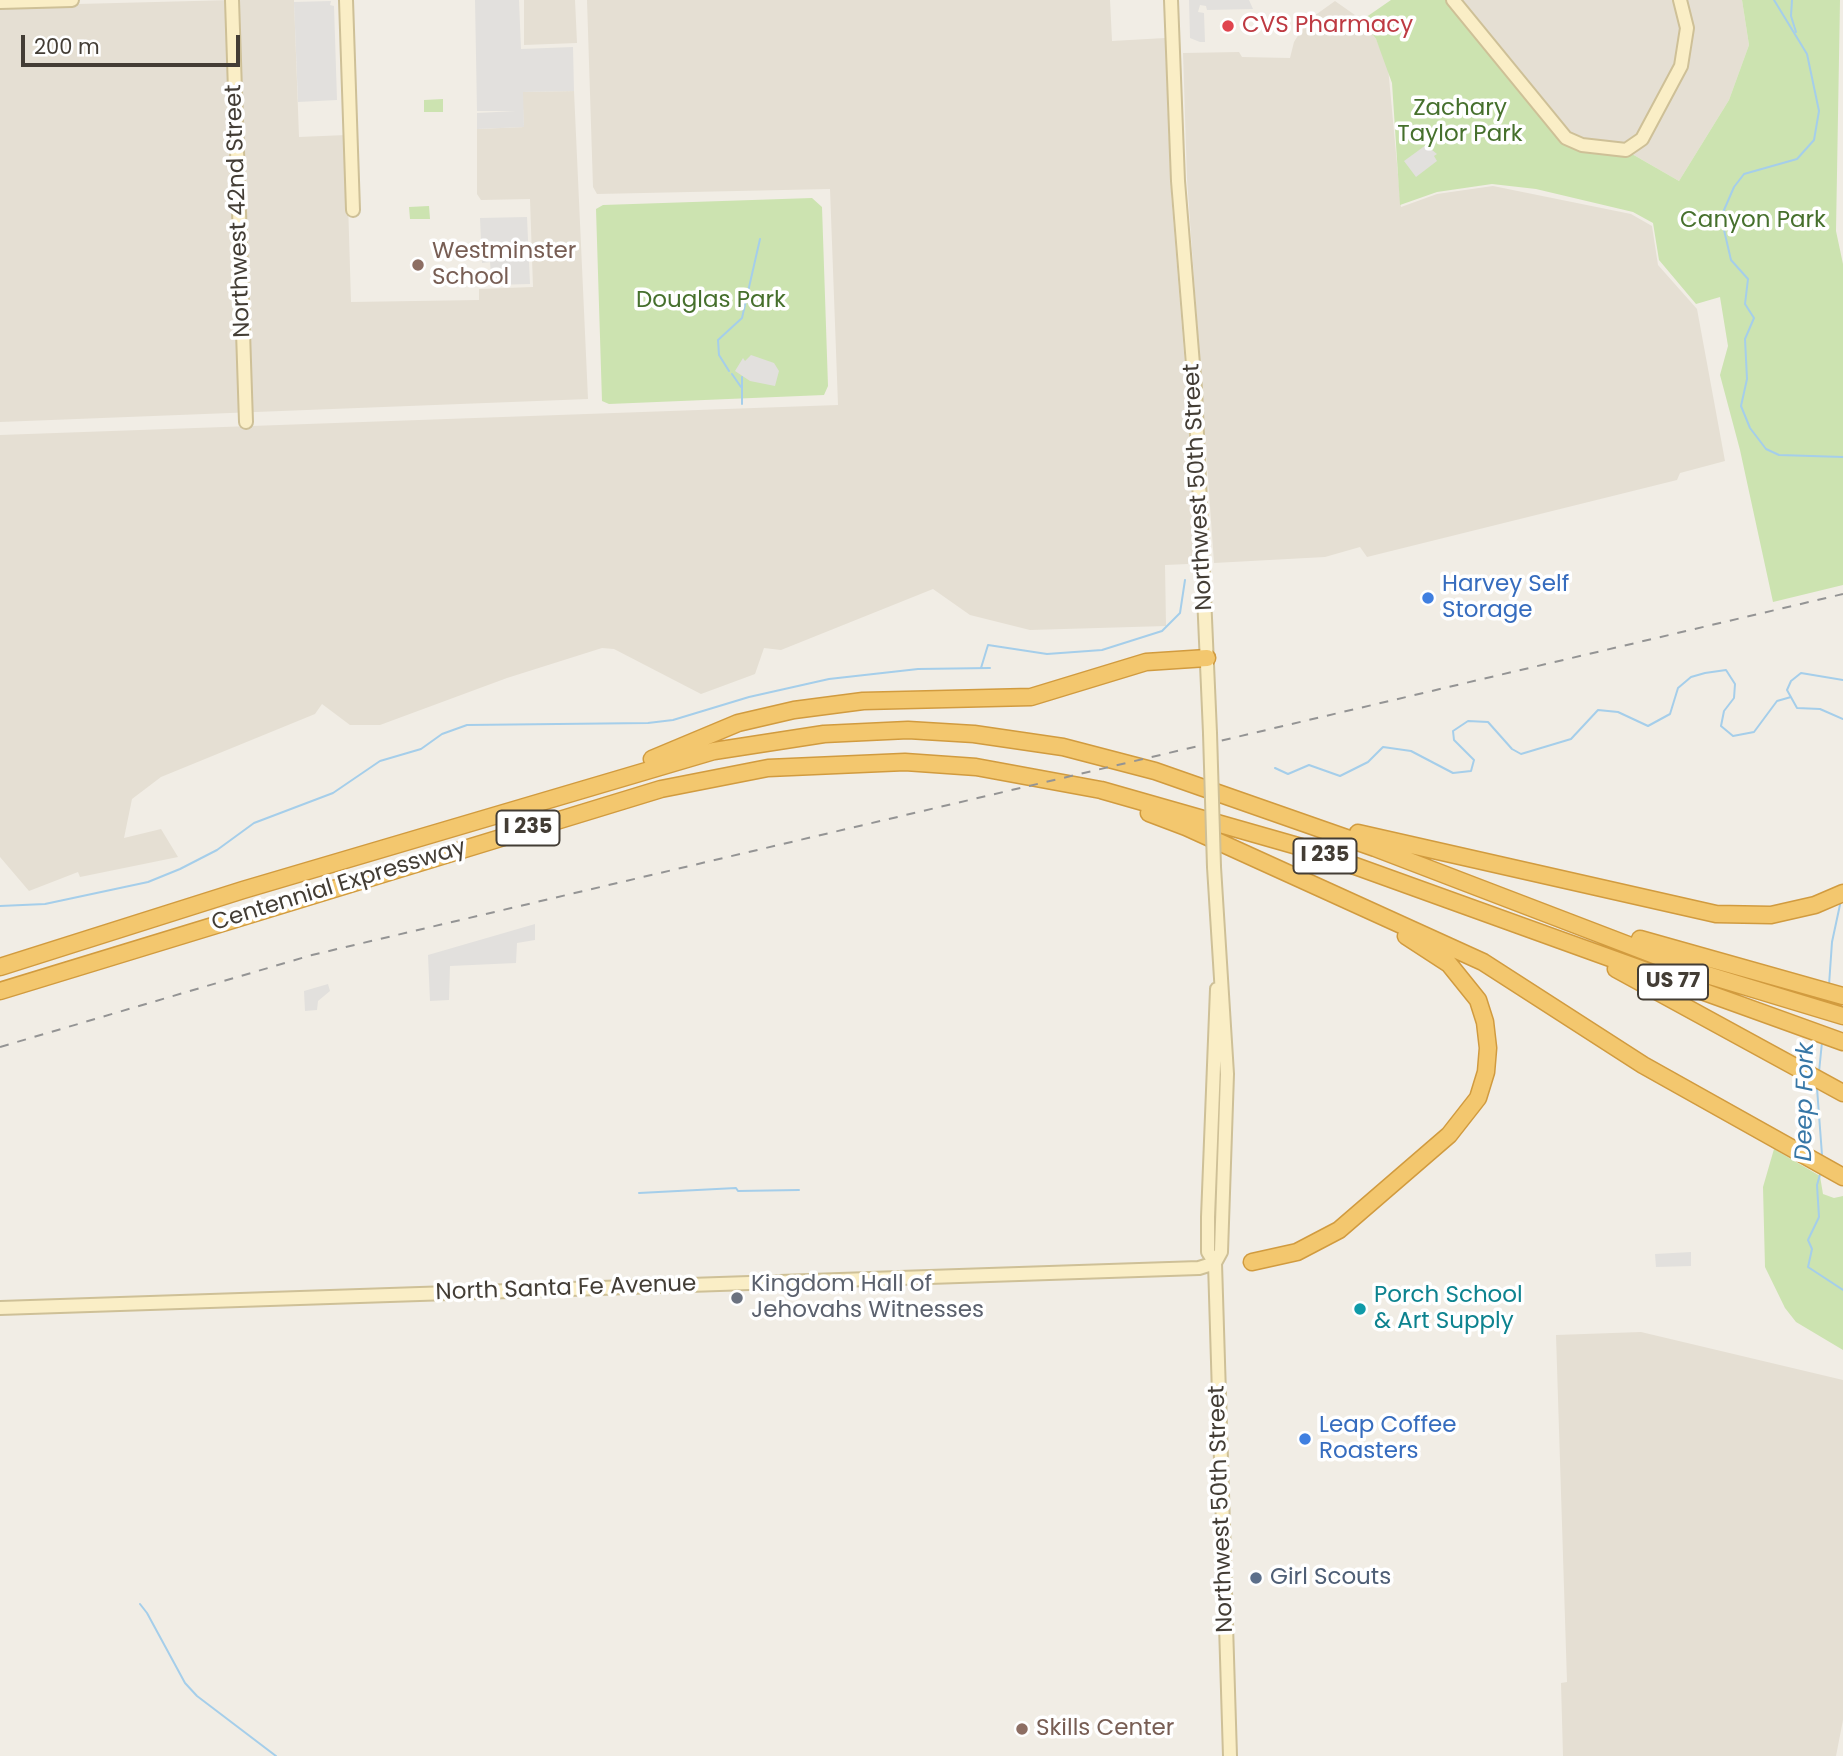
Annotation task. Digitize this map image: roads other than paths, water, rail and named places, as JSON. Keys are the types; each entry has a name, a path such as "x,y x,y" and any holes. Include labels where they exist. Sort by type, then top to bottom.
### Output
{"highway":[{"path":"566,794 738,723 771,714 863,701 1031,697 1146,662 1207,666"},
{"name":"Centennial Expressway","path":"0,967 243,890 661,765 753,743 824,733 908,730 974,734 1106,757 1290,818 1560,917"},
{"name":"Centennial Expressway","path":"0,991 661,789 725,775 805,764 905,762 976,767 1133,797 1308,849 1574,946"},
{"path":"1071,784 1186,827 1483,962 1643,1065 1843,1177"},
{"path":"1290,818 1716,914 1753,916 1792,911 1843,893"},
{"path":"1252,1262 1311,1246 1358,1214 1462,1122 1478,1098 1487,1064 1488,1040 1484,1016 1473,992 1458,971 1422,944 1299,878"},
{"path":"1560,917 1843,996"},
{"name":"US 77","path":"1560,917 1704,974 1843,1016"},
{"path":"1574,946 1843,1093"},
{"name":"US 77","path":"1574,946 1843,1042"}],"main road":[{"path":"0,2 72,0"},
{"name":"Northwest 42nd Street","path":"232,0 246,422"},
{"path":"345,0 352,210"},
{"name":"Northwest 50th Street","path":"1171,0 1178,181 1195,389 1219,975 1224,1007 1226,1088 1221,1252 1215,1263 1230,1756"},
{"path":"1453,0 1566,138 1582,145 1626,150 1635,147 1642,139 1685,53 1687,28 1680,0"},
{"name":"North Santa Fe Avenue","path":"0,1308 1172,1269 1199,1268 1215,1263"}],"waterway":[{"name":"Deep Fork","path":"1774,0 1807,54 1819,111 1814,140 1797,159 1744,174 1734,187 1721,217 1731,260 1748,279 1745,304 1754,318 1745,339 1747,379 1741,406 1750,428 1766,449 1779,455 1843,457"},
{"path":"1792,0 1791,16 1796,32"},
{"path":"729,371 719,355 718,340 742,318 760,239"},
{"path":"732,374 741,387"},
{"path":"742,377 742,404"},
{"path":"981,668 988,645 1047,654 1102,650 1162,631 1180,613 1185,580"},
{"path":"0,906 45,904 148,882 217,850 254,823 333,793 380,761 421,749 442,734 467,725 648,723 673,720 749,697 829,679 918,669 990,668"},
{"path":"1275,768 1288,774 1309,765 1340,776 1368,762 1383,747 1411,751 1453,773 1471,771 1474,760 1454,740 1453,731 1468,721 1488,722 1512,749 1521,754 1571,739 1598,710 1618,712 1648,726 1670,714 1678,688 1691,677 1726,670 1735,684 1734,698 1724,711 1721,726 1733,736 1754,732 1777,701 1791,697"},
{"name":"Deep Fork","path":"1843,680 1801,673 1791,681 1787,690 1797,708 1820,709 1843,719"},
{"name":"Deep Fork","path":"1829,985 1832,942 1841,900"},
{"name":"Deep Fork","path":"1819,1072 1822,1042"},
{"name":"Deep Fork","path":"1817,1088 1822,1155"},
{"name":"Deep Fork","path":"1821,1171 1817,1185 1819,1217 1808,1240 1812,1249 1808,1267 1843,1290"},
{"path":"639,1193 736,1188 738,1191 799,1190"},
{"path":"140,1604 185,1683 197,1696 276,1756"}],"railway":[{"path":"0,1047 312,955 1843,594"}],"place":[{"name":"CVS Pharmacy","path":"1228,26"},
{"name":"Westminster School","path":"418,265"},
{"name":"Harvey Self Storage","path":"1428,598"},
{"name":"Kingdom Hall of Jehovahs Witnesses","path":"737,1298"},
{"name":"Porch School & Art Supply","path":"1360,1309"},
{"name":"Leap Coffee Roasters","path":"1305,1439"},
{"name":"Girl Scouts","path":"1256,1578"},
{"name":"Skills Center","path":"1022,1729"}],"park label":[{"name":"Zachary Taylor Park","path":"1460,122"},
{"name":"Canyon Park","path":"1753,221"},
{"name":"Douglas Park","path":"711,301"}]}
